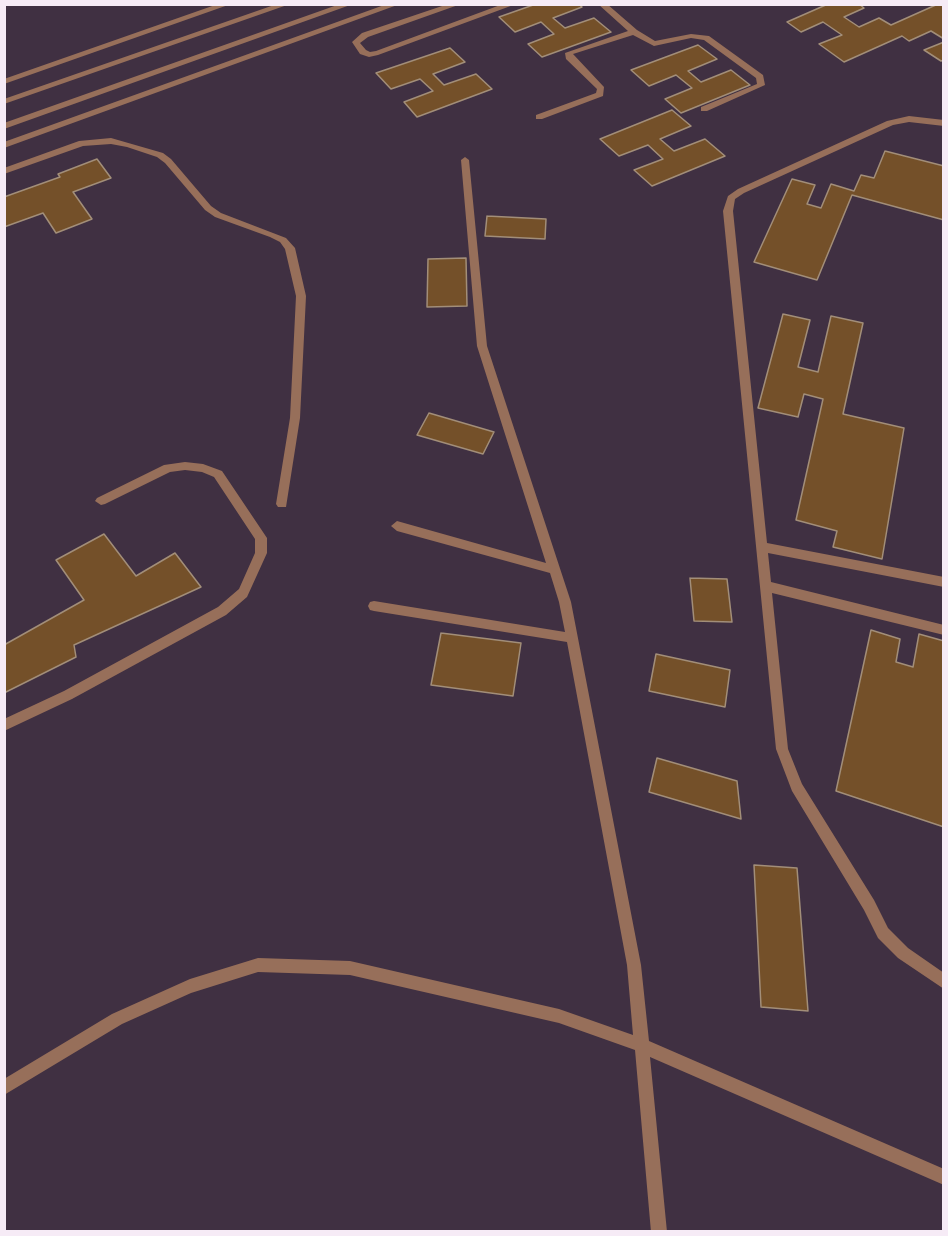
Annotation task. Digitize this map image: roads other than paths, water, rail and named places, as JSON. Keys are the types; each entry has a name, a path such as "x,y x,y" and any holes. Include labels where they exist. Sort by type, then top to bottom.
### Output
{"street":[{"path":"4,82 227,4"},
{"path":"4,102 286,4"},
{"path":"4,126 349,4"},
{"path":"4,145 396,4"},
{"path":"457,4 365,35 356,42 363,52 369,55 378,53 512,4"},
{"path":"602,4 634,32 654,44 691,36 706,38 760,77 761,85 704,109"},
{"path":"539,117 600,94 601,89 569,57 569,53 634,32"},
{"path":"944,123 909,119 891,123 741,191 731,198 728,211 782,749 793,778 883,933 903,953 944,982"},
{"path":"4,171 82,143 111,141 129,145 160,155 168,161 208,208 218,215 283,240 290,248 301,296 295,418 282,504"},
{"path":"465,160 482,346 565,602 634,966 659,1232"},
{"path":"4,724 68,695 222,611 243,593 254,572 261,553 261,538 218,474 203,468 185,466 168,468 101,501"},
{"path":"397,526 555,570"},
{"path":"762,547 944,582"},
{"path":"766,586 944,630"},
{"path":"374,606 572,638"},
{"path":"4,1088 117,1018 190,986 258,966 350,968 559,1016 640,1045 944,1177"}]}
